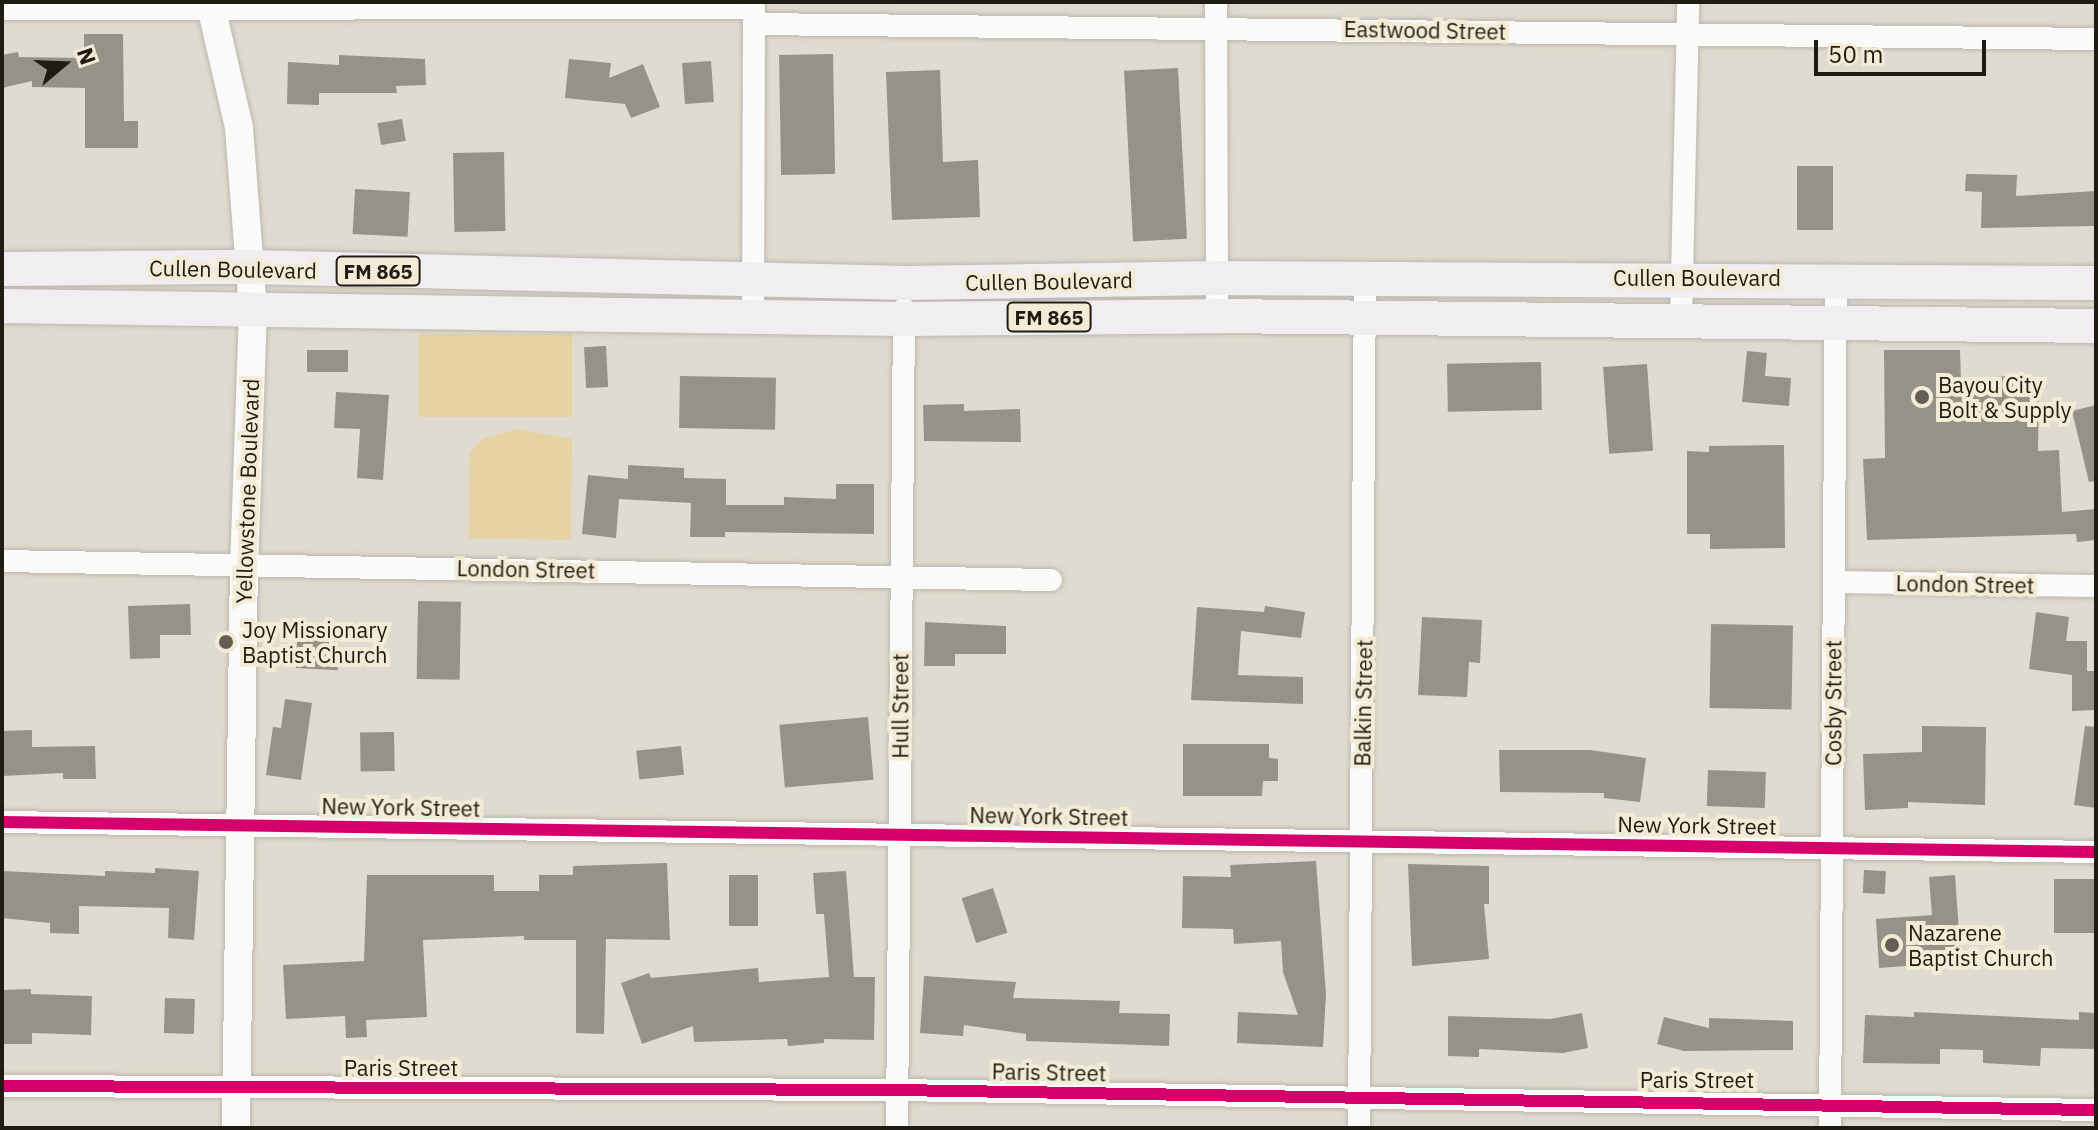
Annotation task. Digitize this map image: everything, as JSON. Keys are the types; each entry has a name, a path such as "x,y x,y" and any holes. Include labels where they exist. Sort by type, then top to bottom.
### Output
{"main road":[{"name":"Cullen Boulevard","path":"2,269 251,267 905,283 1217,278 1836,278 2096,283"},
{"name":"Cullen Boulevard","path":"2,306 904,319 1217,316 2096,326"}],"street":[{"path":"1216,2 1217,316"},
{"path":"1681,321 1688,2"},
{"name":"Eastwood Street","path":"2,9 212,6 754,11 1217,28 2096,39"},
{"name":"Yellowstone Boulevard","path":"212,6 239,128 253,310 238,824 236,1128"},
{"path":"753,315 754,11"},
{"name":"Balkin Street","path":"1359,1128 1365,278"},
{"name":"Cosby Street","path":"1830,1128 1836,278"},
{"name":"Hull Street","path":"897,1128 905,283"},
{"name":"London Street","path":"2,561 244,562 901,574 1051,580"},
{"name":"London Street","path":"1834,582 2096,586"},
{"name":"New York Street","path":"2,822 1360,839 2096,852"},
{"name":"Paris Street","path":"2,1086 897,1090 1830,1102 2096,1110"}],"shaded area":[{"path":"419,334 572,334 572,417 419,417"},
{"path":"517,429 572,439 571,537 567,540 469,538 470,453 482,439"}],"building":[{"path":"84,34 123,34 124,121 138,121 138,148 85,148 85,88 32,87 32,81 2,88 2,55 18,52 19,57 84,58"},
{"path":"833,54 835,174 781,175 779,55"},
{"path":"339,55 425,59 426,85 396,86 397,93 319,93 319,105 287,104 288,62 339,65"},
{"path":"569,59 611,63 609,78 643,64 660,107 631,118 625,104 565,98"},
{"path":"711,61 714,102 685,104 682,63"},
{"path":"1178,68 1187,239 1133,242 1124,71"},
{"path":"940,70 943,162 978,160 980,217 892,220 886,72"},
{"path":"402,119 406,141 381,145 377,123"},
{"path":"504,152 505,231 454,232 453,153"},
{"path":"1797,166 1833,166 1833,230 1797,230"},
{"path":"1966,174 2017,175 2016,196 2096,191 2096,226 1981,228 1982,192 1965,191"},
{"path":"355,189 410,192 408,237 353,234"},
{"path":"606,346 608,387 586,388 584,347"},
{"path":"307,350 348,350 348,372 307,372"},
{"path":"1884,350 1960,350 1961,381 2006,376 2007,383 2039,384 2038,451 2059,450 2062,512 2096,509 2096,540 2077,542 2076,534 1867,540 1863,459 1885,458"},
{"path":"1747,351 1767,353 1765,376 1791,378 1789,406 1742,402"},
{"path":"1541,362 1542,410 1448,412 1447,364"},
{"path":"1647,364 1653,451 1609,454 1603,367"},
{"path":"680,376 776,378 775,430 679,428"},
{"path":"336,392 389,395 383,480 357,478 360,429 334,428"},
{"path":"964,404 964,411 1020,409 1021,442 924,441 923,405"},
{"path":"2096,405 2096,481 2089,482 2072,411"},
{"path":"1784,445 1785,548 1710,549 1710,534 1687,534 1687,451 1709,452 1709,446"},
{"path":"628,465 684,468 684,478 726,479 726,505 784,505 784,497 836,499 836,484 874,484 874,534 725,532 725,537 690,537 691,503 619,499 616,538 582,534 588,475 628,479"},
{"path":"418,601 461,602 460,680 417,679"},
{"path":"190,604 191,635 160,635 160,658 130,659 128,606"},
{"path":"1265,606 1305,612 1301,638 1241,631 1238,675 1303,677 1303,704 1191,700 1197,607 1264,612"},
{"path":"2036,612 2069,617 2066,641 2087,641 2087,671 2096,671 2096,710 2072,711 2072,675 2029,669"},
{"path":"1422,617 1482,620 1480,663 1469,662 1467,697 1418,695"},
{"path":"925,622 1006,626 1006,654 955,654 955,666 924,666"},
{"path":"298,624 340,626 338,670 296,668"},
{"path":"1711,624 1793,625 1792,709 1710,708"},
{"path":"285,699 312,703 301,780 266,775 273,727 281,728"},
{"path":"868,717 873,780 785,788 779,725"},
{"path":"1922,726 1986,727 1985,805 1908,802 1908,808 1865,810 1863,754 1922,752"},
{"path":"2085,726 2096,727 2096,808 2074,805"},
{"path":"32,730 32,747 95,746 96,779 63,779 63,773 2,776 2,731"},
{"path":"394,732 395,771 361,772 360,733"},
{"path":"1183,744 1269,744 1269,758 1278,759 1278,781 1263,781 1262,796 1183,796"},
{"path":"681,746 684,775 639,780 636,751"},
{"path":"1499,750 1590,750 1646,758 1640,802 1604,798 1604,793 1500,792"},
{"path":"1708,770 1766,772 1765,808 1707,806"},
{"path":"1316,861 1326,994 1323,1047 1237,1043 1238,1012 1298,1015 1283,972 1281,941 1234,944 1233,929 1182,928 1183,876 1231,877 1230,865"},
{"path":"667,863 670,940 606,939 604,1034 576,1033 576,940 524,940 524,936 423,940 427,1017 366,1020 367,1037 346,1038 345,1016 286,1019 283,965 364,961 367,875 494,875 494,891 539,891 539,875 573,875 573,866"},
{"path":"1408,864 1489,866 1489,904 1484,904 1489,959 1412,966"},
{"path":"155,868 199,871 194,940 168,938 169,908 79,906 79,934 50,933 50,923 2,918 2,871 105,876 105,871 155,873"},
{"path":"1864,870 1886,871 1885,894 1863,893"},
{"path":"846,871 854,977 875,977 874,1040 824,1039 824,1043 788,1046 787,1039 694,1042 693,1026 642,1044 621,983 649,973 651,978 758,968 759,982 829,977 824,914 816,914 813,873"},
{"path":"729,875 758,875 758,926 729,926"},
{"path":"1955,875 1961,962 1879,968 1876,919 1932,915 1929,877"},
{"path":"2054,879 2096,879 2096,933 2054,933"},
{"path":"993,888 1008,933 976,943 962,898"},
{"path":"924,976 1016,982 1013,998 1120,1001 1119,1013 1170,1014 1169,1046 1026,1041 1026,1034 964,1025 963,1036 920,1033"},
{"path":"31,989 31,994 92,996 91,1035 32,1033 32,1044 2,1044 2,990"},
{"path":"165,998 195,999 194,1034 164,1033"},
{"path":"1914,1012 2079,1020 2079,1012 2096,1013 2096,1049 2041,1048 2040,1066 1983,1063 1983,1050 1940,1049 1940,1064 1863,1063 1865,1015 1914,1017"},
{"path":"1582,1013 1588,1048 1563,1053 1479,1049 1479,1057 1448,1056 1448,1016 1550,1019"},
{"path":"1664,1017 1709,1028 1709,1018 1793,1021 1793,1050 1684,1051 1657,1044"}],"cycle path":[{"path":"2,822 2096,852"},
{"path":"2,1086 897,1090 2096,1110"}],"place":[{"name":"Bayou City Bolt & Supply","path":"1922,397"},
{"name":"Joy Missionary Baptist Church","path":"226,642"},
{"name":"Nazarene Baptist Church","path":"1892,945"}]}
